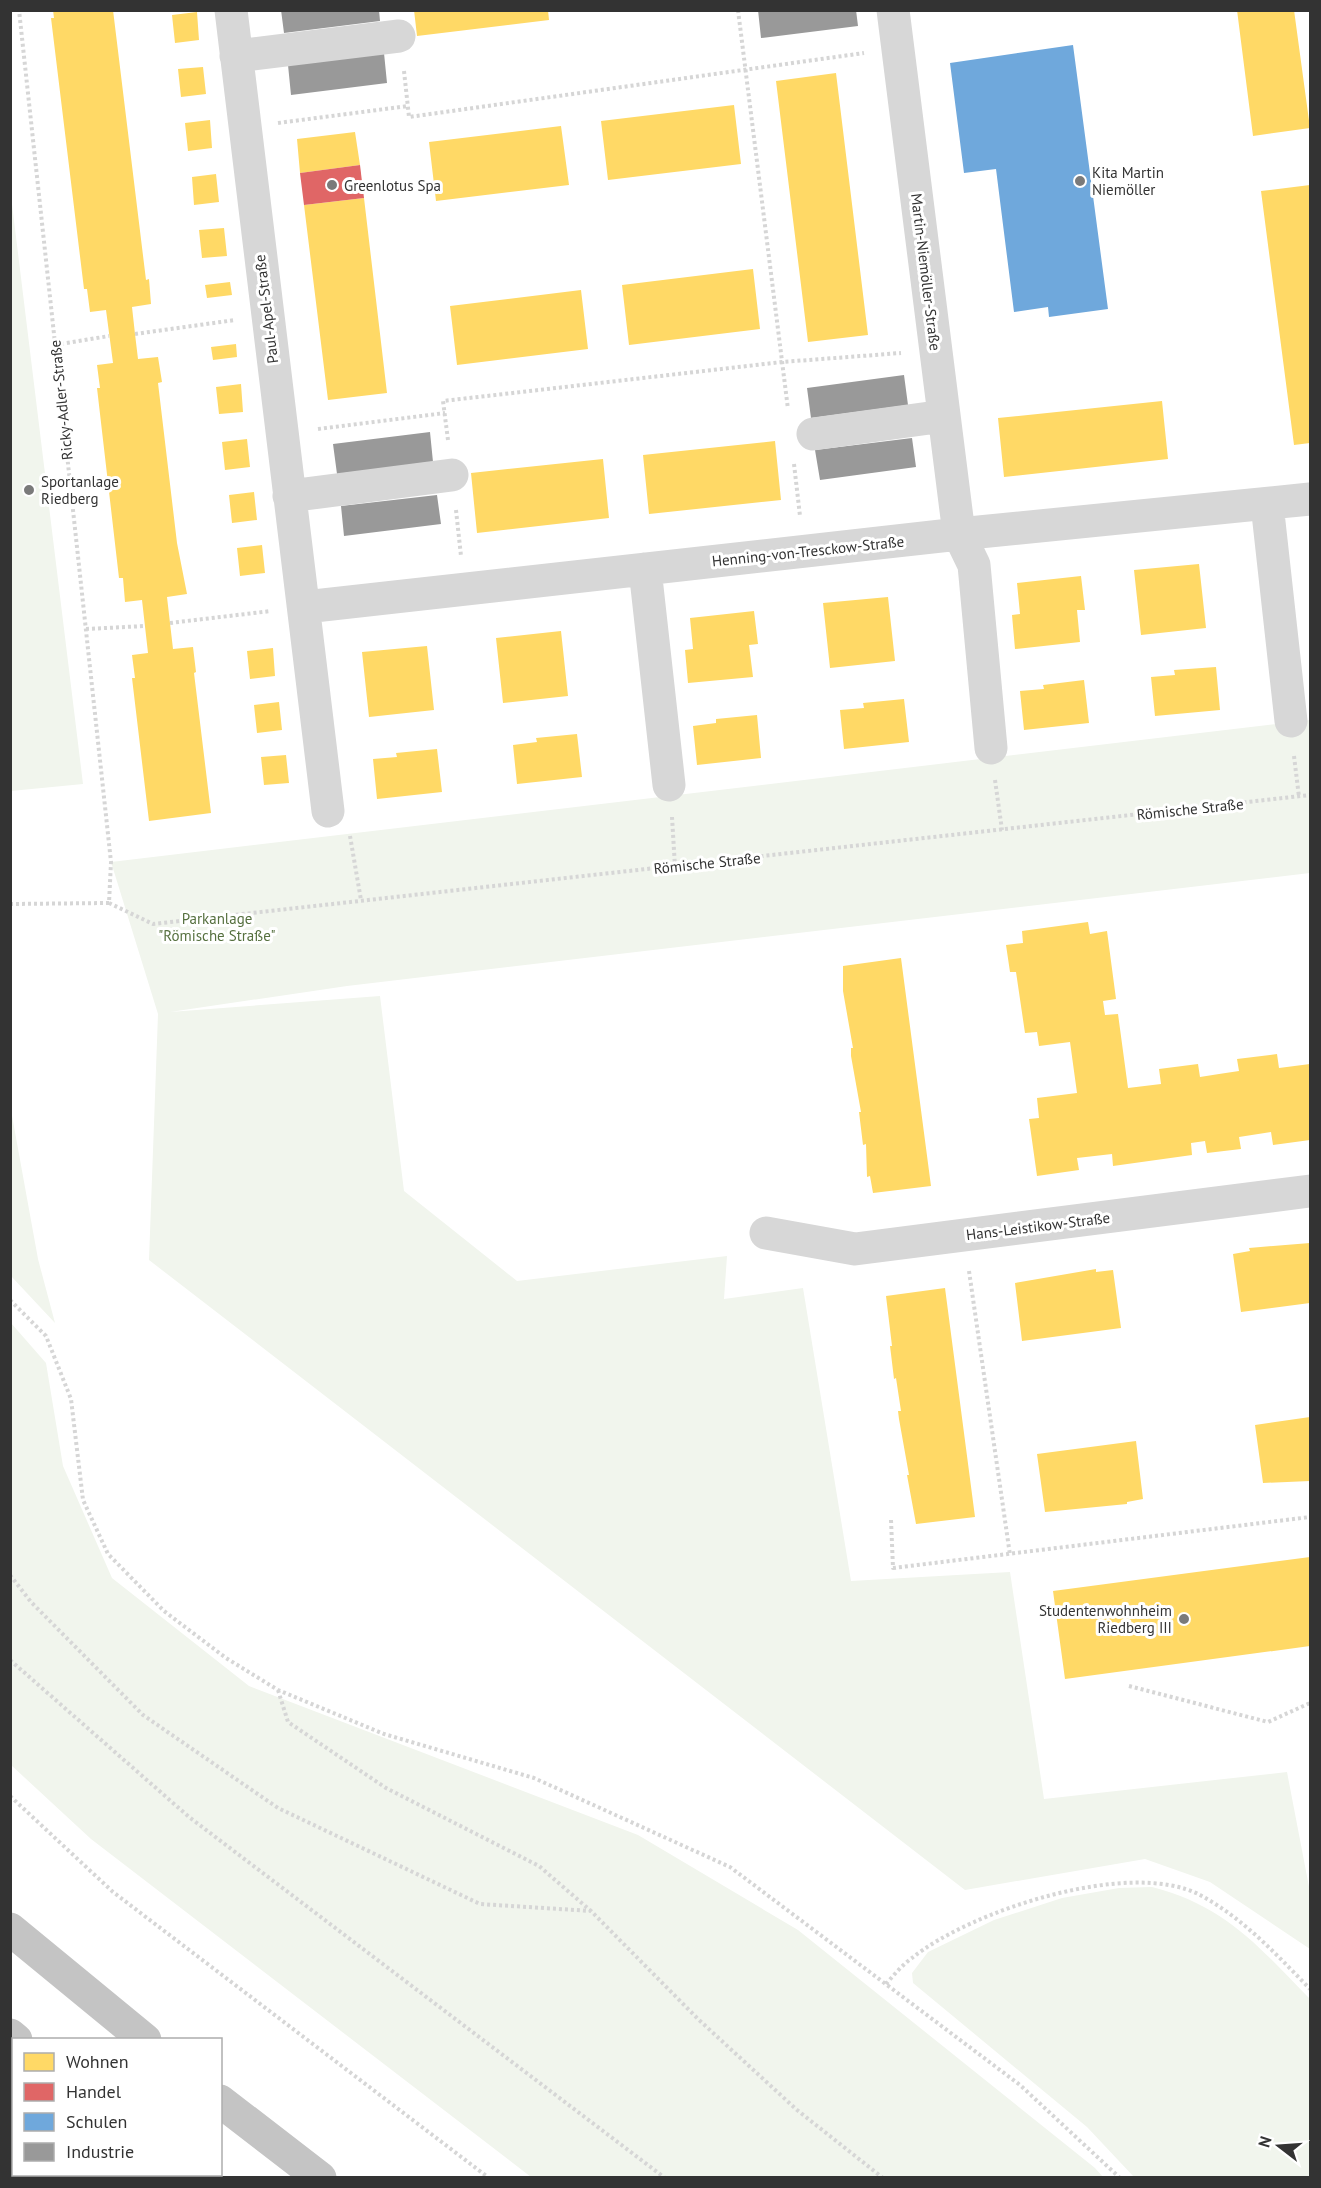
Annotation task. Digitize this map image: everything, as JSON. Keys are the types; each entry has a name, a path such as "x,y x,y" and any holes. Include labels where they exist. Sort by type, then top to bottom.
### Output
{"highway":[{"path":"10,1929 143,2038"},
{"path":"222,2103 320,2178"}],"street":[{"name":"Paul-Apel-Straße","path":"231,10 243,128 305,607 328,811"},
{"name":"Martin-Niemöller-Straße","path":"893,10 959,534 974,565 991,748"},
{"path":"236,56 399,36"},
{"path":"799,436 944,416"},
{"path":"289,496 452,475"},
{"name":"Henning-von-Tresckow-Straße","path":"305,607 959,534 1311,499"},
{"path":"1267,504 1291,721"},
{"path":"645,569 669,785"},
{"name":"Hans-Leistikow-Straße","path":"766,1233 855,1249 1311,1191"}],"path":[{"name":"Ricky-Adler-Straße","path":"19,10 111,862 109,903"},
{"path":"738,10 782,362 799,436 804,553"},
{"path":"399,36 409,117 898,48"},
{"path":"243,128 408,106"},
{"path":"135,334 268,316"},
{"path":"55,345 109,336"},
{"path":"464,590 443,401 782,362 935,350"},
{"path":"281,434 445,413"},
{"path":"170,623 305,607"},
{"path":"86,629 145,626"},
{"path":"1291,721 1299,797"},
{"path":"991,748 1002,830"},
{"path":"669,785 675,867"},
{"name":"Römische Straße","path":"109,903 153,924 1311,795"},
{"path":"328,811 347,816 361,900"},
{"path":"10,904 109,903"},
{"path":"963,1235 1010,1555"},
{"path":"10,1300 46,1336 71,1399 83,1500 108,1554 164,1611 226,1658 278,1689 384,1734 534,1778 730,1867 1020,2085 1120,2178"},
{"path":"891,1520 893,1568 1311,1517"},
{"path":"10,1575 31,1602 143,1715 278,1808 480,1904 591,1911"},
{"path":"10,1660 189,1817 665,2178"},
{"path":"1130,1686 1268,1722 1311,1703"},
{"path":"278,1689 288,1722 386,1788 538,1866 591,1911 699,2020 797,2110 883,2178"},
{"path":"10,1796 113,1892 489,2178"},
{"path":"886,1984 911,1958 936,1942 1004,1910 1072,1889 1121,1883 1167,1885 1199,1894 1240,1922 1311,1989"}],"green space":[{"name":"Sportanlage Riedberg","path":"11,196 83,784 10,791"},
{"name":"Parkanlage \"Römische Straße\"","path":"1310,720 1310,873 347,986 170,1012 380,996 404,1191 517,1281 727,1256 724,1299 803,1288 851,1581 1010,1572 1044,1799 1287,1772 1310,1892 1310,1949 1210,1882 1145,1859 965,1890 149,1260 158,1014 111,862"},
{"path":"11,1110 38,1259 55,1323 11,1276"},
{"path":"11,1323 46,1363 63,1466 112,1578 249,1686 638,1835 798,1930 1095,2168 1103,2177 531,2177 91,1839 11,1765"},
{"path":"1152,1887 1201,1905 1221,1917 1257,1946 1310,1999 1310,2177 1134,2177 1087,2127 913,1983 912,1973 928,1952 994,1920 1062,1898 1119,1888"}],"building: Wohnen":[{"path":"53,10 113,10 146,280 149,279 151,304 132,307 138,359 158,357 162,382 158,383 177,543 187,594 167,597 173,649 193,647 196,672 194,673 211,813 149,821 132,678 135,678 132,655 148,653 142,600 125,602 123,578 119,578 97,388 100,388 97,365 113,363 106,310 90,312 87,289 84,289 51,18 54,18"},
{"path":"414,10 548,10 549,20 417,36"},
{"path":"1237,10 1294,10 1310,128 1253,136"},
{"path":"197,12 199,40 175,43 172,15"},
{"path":"203,67 206,94 181,97 178,69"},
{"path":"836,73 868,335 808,342 776,81"},
{"path":"734,105 741,164 608,180 601,121"},
{"path":"210,120 212,148 188,151 185,123"},
{"path":"561,126 569,185 436,201 429,142"},
{"path":"355,132 360,165 300,173 297,139"},
{"path":"216,174 219,202 194,205 192,177"},
{"path":"1310,185 1310,443 1294,445 1261,191"},
{"path":"364,198 387,393 328,400 304,205"},
{"path":"224,228 227,256 202,258 199,230"},
{"path":"753,269 760,329 629,345 622,285"},
{"path":"230,282 232,295 207,298 205,285"},
{"path":"581,290 588,349 457,365 450,306"},
{"path":"236,344 237,357 213,360 211,347"},
{"path":"241,384 243,412 219,414 216,387"},
{"path":"1162,401 1168,459 1004,477 998,418"},
{"path":"247,439 250,467 225,470 222,442"},
{"path":"775,441 781,500 649,514 643,455"},
{"path":"603,459 609,518 477,533 471,473"},
{"path":"254,492 257,520 232,523 229,495"},
{"path":"262,545 265,573 240,576 237,548"},
{"path":"1199,564 1206,628 1141,635 1134,570"},
{"path":"1081,576 1085,610 1077,610 1080,642 1015,649 1012,615 1020,614 1017,583"},
{"path":"888,597 895,661 830,668 823,603"},
{"path":"754,611 758,644 749,645 753,677 688,683 685,650 693,649 690,618"},
{"path":"561,631 568,696 503,703 496,638"},
{"path":"427,646 434,710 369,717 362,652"},
{"path":"273,648 275,676 250,679 247,651"},
{"path":"1216,667 1220,710 1155,716 1151,677 1175,675 1174,670"},
{"path":"1084,680 1089,723 1024,730 1020,691 1044,689 1043,685"},
{"path":"904,699 909,742 844,749 840,710 864,708 863,703"},
{"path":"279,702 282,730 257,733 254,705"},
{"path":"757,715 761,758 697,765 693,726 716,723 716,719"},
{"path":"577,734 582,777 517,784 513,745 537,742 536,738"},
{"path":"437,749 442,792 377,799 373,759 397,757 396,753"},
{"path":"286,755 289,783 264,785 261,757"},
{"path":"1088,922 1090,934 1107,931 1116,999 1103,1001 1105,1015 1118,1014 1128,1088 1161,1084 1159,1069 1198,1064 1200,1077 1239,1071 1237,1059 1277,1054 1279,1068 1310,1064 1310,1140 1273,1145 1271,1132 1239,1137 1241,1149 1207,1153 1205,1141 1191,1143 1192,1155 1113,1166 1112,1154 1077,1158 1079,1170 1037,1176 1029,1119 1039,1118 1037,1098 1077,1093 1070,1042 1039,1046 1037,1032 1025,1033 1016,972 1010,972 1006,945 1023,943 1022,931"},
{"path":"901,958 931,1186 873,1193 870,1176 867,1177 866,1144 863,1145 859,1112 861,1112 851,1056 851,1048 853,1048 843,991 843,966"},
{"path":"1310,1243 1310,1303 1241,1312 1233,1254 1250,1251 1249,1248"},
{"path":"1096,1269 1096,1272 1113,1270 1121,1328 1022,1341 1015,1283"},
{"path":"945,1288 975,1517 916,1524 899,1419 898,1411 901,1411 896,1378 894,1379 886,1296"},
{"path":"1310,1417 1310,1481 1263,1483 1255,1425"},
{"path":"1136,1441 1143,1499 1127,1502 1127,1504 1045,1512 1037,1454"},
{"name":"Studentenwohnheim Riedberg III","path":"1310,1557 1310,1646 1065,1679 1053,1591"}],"building: Handel":[{"name":"Greenlotus Spa","path":"360,165 364,198 304,205 300,173"}],"building: Schulen":[{"path":"1073,45 1108,309 1049,317 1048,307 1014,312 996,169 964,173 950,63"}],"building: Industrie":[{"path":"281,10 379,10 380,21 284,33"},
{"path":"758,10 856,10 858,26 761,38"},
{"path":"384,53 387,83 291,95 288,65"},
{"path":"904,375 908,405 811,418 807,388"},
{"path":"430,432 433,462 337,474 333,444"},
{"path":"912,438 916,467 820,480 815,450"},
{"path":"437,495 441,524 344,536 341,506"}],"place":[{"name":"Kita Martin Niemöller","path":"1080,181"},
{"name":"Greenlotus Spa","path":"332,185"},
{"name":"Sportanlage Riedberg","path":"29,490"},
{"name":"Studentenwohnheim Riedberg III","path":"1184,1619"}]}
